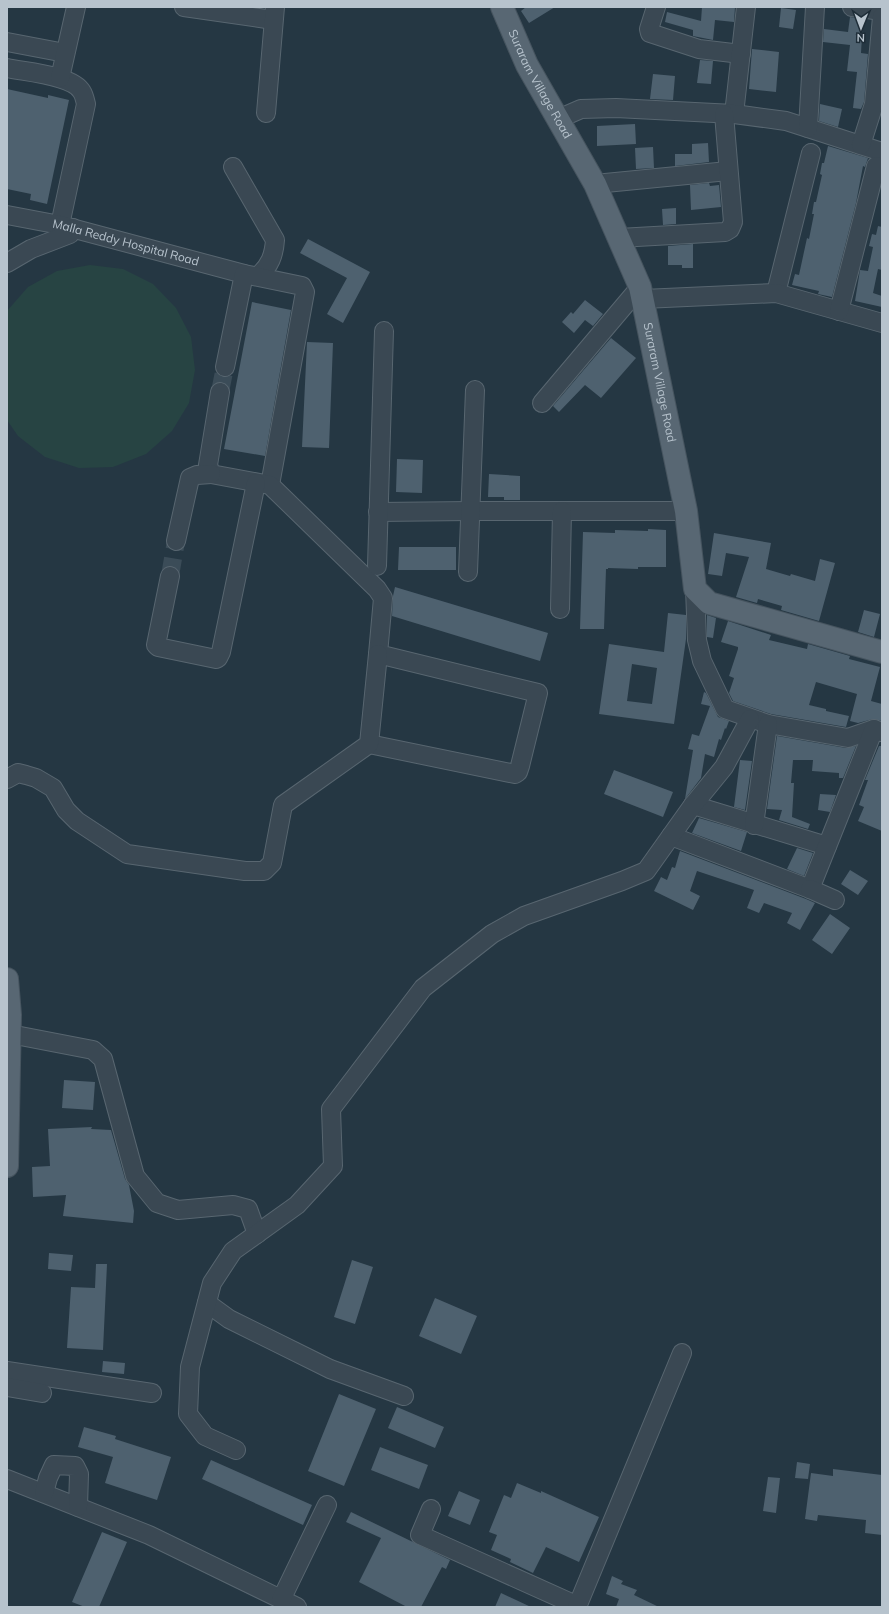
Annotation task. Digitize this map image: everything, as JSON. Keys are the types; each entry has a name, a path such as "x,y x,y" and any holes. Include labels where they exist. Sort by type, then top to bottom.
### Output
{"main road":[{"name":"Suraram Village Road","path":"502,7 527,65 595,184 642,293 686,511 695,590"},
{"path":"695,590 709,603 882,652"},
{"path":"7,979 10,1014 7,1166"}],"street":[{"path":"60,78 76,7"},
{"path":"184,7 274,13 266,113"},
{"path":"656,7 649,29 650,33 699,49 741,54"},
{"path":"619,238 706,234 724,232 730,229 733,222 728,171 729,114 741,54 746,7"},
{"path":"808,128 815,7"},
{"path":"852,7 882,11"},
{"path":"861,145 874,104 882,17"},
{"path":"7,42 65,53"},
{"path":"7,68 60,78 75,85 82,92 86,104 66,226 70,234 31,249 7,264"},
{"path":"558,119 581,109 616,108 729,114 786,121 861,145 879,159 839,311"},
{"path":"776,294 811,153"},
{"path":"225,367 251,275 264,271 272,259 275,240 233,167"},
{"path":"595,184 728,171"},
{"name":"Malla Reddy Hospital Road","path":"7,215 66,226 251,275 302,286 305,292 263,484"},
{"path":"542,403 642,293 776,294 882,323"},
{"path":"377,566 384,331"},
{"path":"468,572 475,390"},
{"path":"211,474 208,460 220,392"},
{"path":"176,541 190,478 197,475 211,474 263,484 377,589 383,598 369,744"},
{"path":"170,576 156,645 158,647 216,659 218,658 221,652 263,484"},
{"path":"560,609 562,511"},
{"path":"378,512 686,511"},
{"path":"695,590 697,640 702,661 725,709 750,719 768,724 848,738 878,731"},
{"path":"7,779 18,773 36,778 53,788 66,810 77,821 127,854 245,871 264,871 272,863 283,805 369,744 515,774 518,772 538,693 378,654"},
{"path":"236,1450 205,1436 188,1414 190,1367 212,1283 233,1251 297,1205 333,1166 331,1109 423,988 492,934 524,916 646,871 693,805 724,767 750,719"},
{"path":"754,825 768,724"},
{"path":"810,889 827,846 878,731"},
{"path":"693,805 754,825 827,846"},
{"path":"671,836 835,900"},
{"path":"10,1034 93,1050 104,1059 135,1176 157,1203 178,1210 232,1205 248,1209 257,1234"},
{"path":"207,1303 229,1319 330,1369 404,1396"},
{"path":"431,1509 420,1535 578,1607 682,1353"},
{"path":"7,1371 152,1394"},
{"path":"7,1387 42,1393"},
{"path":"44,1493 48,1478 54,1465 75,1466 79,1474 78,1507"},
{"path":"7,1479 148,1535 289,1603 327,1505"}],"green space":[{"path":"90,265 123,269 153,284 176,308 191,337 195,370 189,403 172,431 146,454 113,467 79,468 45,457 18,436 7,420 7,311 28,287 57,271"}],"building":[{"path":"526,7 555,7 529,23 521,11"},
{"path":"702,7 735,7 734,22 715,20 713,40 693,36 693,30 665,22 667,12 701,21"},
{"path":"781,8 796,10 793,29 779,27"},
{"path":"850,17 863,19 861,53 868,54 864,102 861,109 853,108 857,72 847,71 850,45 823,42 824,29 848,32"},
{"path":"752,49 779,52 776,92 749,89"},
{"path":"700,60 713,61 711,84 697,83"},
{"path":"653,74 675,76 673,100 650,99"},
{"path":"7,89 48,98 48,95 69,100 47,204 30,200 31,194 7,189"},
{"path":"820,104 842,109 838,127 819,121"},
{"path":"635,124 636,144 597,146 597,126"},
{"path":"708,143 709,162 675,166 675,154 692,154 692,144"},
{"path":"828,146 868,158 865,167 863,166 856,203 832,297 818,294 819,291 792,285 795,274 799,275 807,238 809,239 814,214 812,214 814,202 816,202 822,175 820,174 822,163 824,163"},
{"path":"653,147 654,168 636,169 635,148"},
{"path":"709,183 710,186 719,185 721,207 691,210 690,185"},
{"path":"676,208 676,224 663,225 662,209"},
{"path":"878,226 882,227 882,270 878,269 873,293 882,296 882,307 855,301 860,270 868,271 873,247 869,246 872,234 876,235"},
{"path":"308,239 370,272 343,323 327,314 347,278 300,253"},
{"path":"693,244 693,268 682,268 682,265 668,265 668,246"},
{"path":"585,300 603,314 593,326 585,320 574,333 562,322 571,312 573,314"},
{"path":"252,302 291,310 265,456 224,449"},
{"path":"611,338 636,358 601,398 585,385 559,412 553,406"},
{"path":"307,342 333,343 329,448 302,447"},
{"path":"397,459 423,460 422,493 396,492"},
{"path":"489,474 520,476 520,500 504,500 504,497 488,497"},
{"path":"648,529 666,530 666,567 606,569 604,629 580,629 583,532 615,533 615,530 648,531"},
{"path":"714,533 771,543 766,569 790,576 791,574 815,581 820,559 835,563 819,621 781,610 782,606 758,599 757,603 736,597 749,557 726,553 722,576 708,574"},
{"path":"399,547 456,547 456,570 398,570"},
{"path":"395,587 548,633 540,661 392,616"},
{"path":"864,610 880,614 874,637 858,632"},
{"path":"668,613 686,615 686,639 674,724 599,714 609,644 664,652","holes":["632,664 657,668 652,704 627,701"]},
{"path":"707,615 716,618 713,638 707,637"},
{"path":"728,621 771,635 769,640 807,649 808,644 850,656 849,659 880,667 871,701 882,704 882,721 873,719 858,723 850,721 857,694 816,682 809,705 826,709 826,711 849,716 846,727 771,714 733,701 729,693 734,678 729,676 738,647 721,642"},
{"path":"704,692 706,693 718,717 729,721 721,740 719,739 714,757 705,754 701,778 685,799 693,750 688,749 692,734 699,736 710,706 701,704"},
{"path":"777,736 846,748 856,746 843,778 839,778 839,773 812,771 813,760 793,760 791,783 794,783 792,817 810,824 808,829 779,820 782,810 767,809"},
{"path":"879,746 882,746 882,831 858,821 864,807 859,805 868,780 865,780"},
{"path":"740,760 752,761 745,810 734,807"},
{"path":"614,770 673,792 663,817 604,794"},
{"path":"820,794 836,795 830,812 818,810"},
{"path":"699,818 747,832 741,851 692,833"},
{"path":"797,848 813,853 804,876 787,869"},
{"path":"680,851 815,903 800,930 787,923 792,913 764,903 759,913 747,908 754,890 697,871 690,891 700,896 693,910 654,891 661,877 667,880 672,867 675,868"},
{"path":"850,870 868,881 858,895 841,884"},
{"path":"830,914 850,928 832,954 812,940"},
{"path":"64,1080 95,1082 93,1110 62,1108"},
{"path":"92,1127 91,1129 111,1130 125,1179 129,1185 134,1211 133,1223 63,1216 66,1195 33,1197 32,1167 50,1166 48,1129"},
{"path":"49,1253 73,1255 71,1271 48,1269"},
{"path":"352,1260 373,1267 355,1324 334,1317"},
{"path":"96,1264 107,1264 103,1350 67,1348 71,1287 95,1288"},
{"path":"435,1298 477,1316 461,1354 419,1336"},
{"path":"103,1361 125,1363 124,1374 102,1372"},
{"path":"339,1394 376,1409 344,1486 308,1471"},
{"path":"397,1407 444,1427 435,1448 388,1428"},
{"path":"84,1427 116,1436 115,1439 171,1457 157,1500 105,1483 113,1457 78,1447"},
{"path":"380,1447 428,1465 419,1489 371,1470"},
{"path":"211,1460 312,1505 303,1525 202,1479"},
{"path":"797,1462 810,1464 808,1479 795,1478"},
{"path":"833,1469 882,1475 882,1535 865,1533 866,1520 818,1515 817,1521 805,1519 811,1473 833,1476"},
{"path":"768,1477 780,1478 776,1513 763,1511"},
{"path":"517,1483 541,1493 541,1491 599,1517 579,1562 546,1547 533,1573 510,1562 511,1559 491,1550 497,1535 489,1532 504,1495 511,1498"},
{"path":"459,1491 480,1500 470,1525 448,1516"},
{"path":"351,1512 450,1560 446,1569 442,1567 421,1607 407,1607 359,1582 381,1538 346,1522"},
{"path":"102,1532 127,1542 99,1607 85,1607 72,1602"},
{"path":"612,1576 623,1581 621,1584 637,1590 634,1595 659,1607 616,1607 619,1599 606,1594"},
{"path":"501,1593 531,1607 495,1607"}],"tunnel":[{"path":"220,392 225,367"},
{"path":"170,576 176,541"}]}
